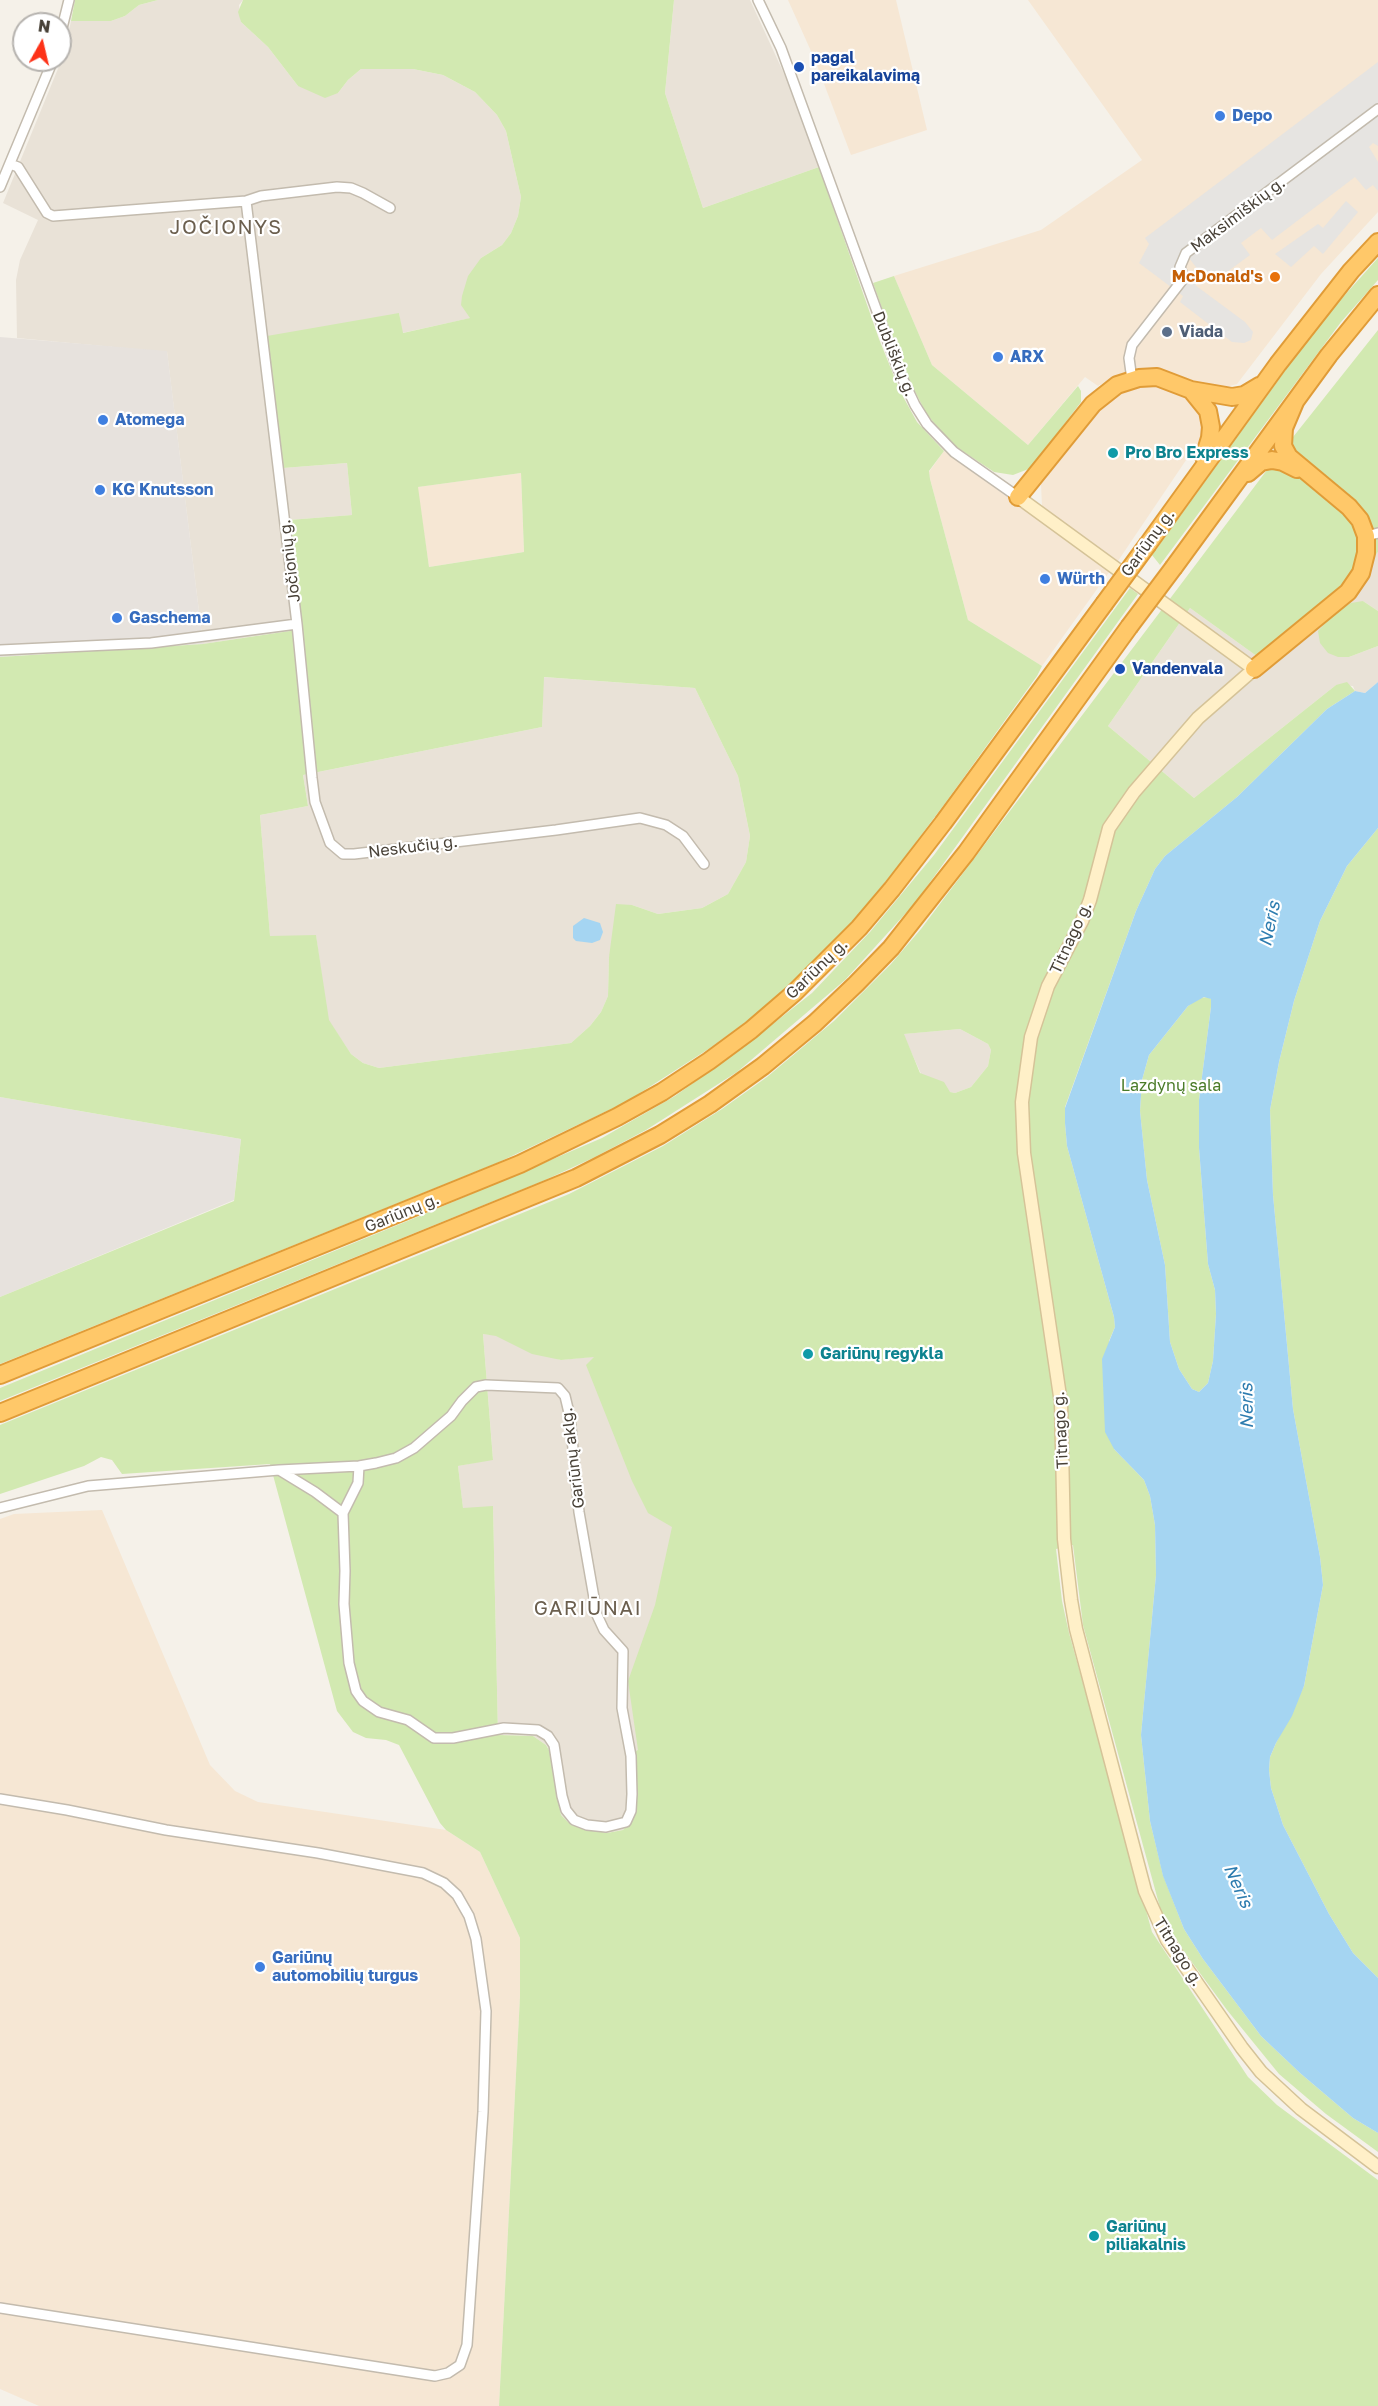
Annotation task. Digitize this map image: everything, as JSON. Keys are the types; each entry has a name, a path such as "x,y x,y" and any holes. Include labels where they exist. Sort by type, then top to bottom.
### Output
{"highway":[{"name":"Gariūnų g.","path":"0,1376 572,1141 662,1092 751,1030 794,993 859,928 885,897 950,813 1265,382 1322,308 1378,242"},
{"path":"0,1413 576,1178 660,1135 710,1104 763,1066 815,1023 891,948 980,835 1129,627 1295,402 1353,324 1378,296"},
{"path":"1018,497 1093,404 1117,385 1132,380 1157,377 1191,390 1232,397 1244,395 1265,382"},
{"path":"1191,390 1208,411 1211,427 1210,438 1198,473"},
{"path":"1254,669 1348,592 1361,573 1372,535 1349,507 1288,457 1283,446 1284,428 1295,402"},
{"path":"1236,483 1261,462 1272,460 1283,462 1312,478"}],"street":[{"name":"Dubliškių g.","path":"758,0 781,48 898,369 927,424 954,452 1254,669"},
{"path":"0,187 48,72"},
{"name":"Maksimiškių g.","path":"1132,380 1129,358 1132,345 1184,278 1180,267 1186,253 1378,109"},
{"path":"10,164 18,167 47,213 53,216 246,201 261,196 337,187 351,188 390,208"},
{"name":"Jočionių g.","path":"0,650 151,643 297,624 246,201"},
{"name":"Neskučių g.","path":"297,624 306,731 315,802 330,843 336,850 343,854 354,854 578,828 640,818 666,825 683,836 704,864"},
{"name":"Titnago g.","path":"1254,669 1198,718 1134,792 1109,828 1090,900 1082,921 1048,986 1031,1037 1022,1102 1024,1153 1061,1403 1064,1539 1071,1600 1076,1629 1145,1892 1167,1940 1261,2073 1301,2109 1378,2167"},
{"name":"Gariūnų aklg.","path":"0,1508 88,1486 279,1470 358,1466 396,1458 414,1448 439,1428 476,1388 486,1385 554,1386 562,1391 570,1417 579,1512 597,1615 604,1629 623,1651 622,1708 631,1756 631,1811 626,1822 606,1827 587,1825 574,1820 566,1810 562,1796 554,1745 538,1730 504,1728 453,1738 434,1738 408,1720 379,1712 363,1701 356,1691 349,1662 344,1604 342,1513"},
{"path":"279,1470 315,1492 342,1513 357,1483 358,1466"},
{"path":"0,1799 166,1830 423,1873 444,1883 457,1895 469,1916 476,1939 486,2011 483,2112 467,2345 460,2365 448,2373 435,2376 0,2308"}],"shaded area":[{"path":"158,0 243,0 239,5 241,22 268,47 298,86 338,93 361,69 413,69 443,75 475,92 497,115 506,131 521,197 518,216 511,233 502,245 481,258 471,318 402,333 399,313 283,468 347,463 352,515 289,520 303,629 203,644 167,352 17,338 16,280 20,260 38,220 3,203 57,72 72,72 72,21 111,21 125,16 139,5"},
{"path":"674,0 750,0 798,104 819,167 703,208 665,93"},
{"path":"788,0 896,0 927,130 851,155 815,60"},
{"path":"1028,0 1378,0 1378,212 1321,274 1237,384 1226,387 1206,384 1159,371 1139,369 1117,375 1098,386 1085,377 1028,445 932,365 894,276 1041,230 1142,160"},
{"path":"1378,62 1378,146 1373,143 1369,147 1378,162 1378,191 1373,185 1366,190 1355,177 1272,240 1261,228 1241,243 1250,255 1212,283 1207,276 1195,285 1245,322 1253,332 1251,340 1244,343 1232,342 1180,302 1183,296 1139,263 1149,244 1145,238","holes":["1189,258 1199,271 1190,274 1184,268 1185,262"]},
{"path":"1346,201 1358,212 1323,254 1314,246 1291,267 1275,254 1318,224 1323,228"},
{"path":"0,337 167,351 203,644 0,657"},
{"path":"1152,385 1175,390 1191,398 1202,412 1207,429 1118,561 1042,506 1041,484 1104,404 1115,394 1136,386"},
{"path":"944,451 1110,571 1042,666 968,620 929,472"},
{"path":"521,473 524,552 429,567 417,487"},
{"path":"1378,552 1378,611 1363,601 1338,657 1349,657 1378,646 1378,682 1365,693 1355,691 1353,686 1336,685 1194,798 1108,726 1190,608 1258,657 1350,585"},
{"path":"543,677 695,688 738,776 750,836 746,862 728,894 702,908 658,914 632,905 609,957 608,996 601,1012 590,1026 571,1043 379,1068 363,1063 351,1054 328,1020 316,936 270,937 260,815 308,806 303,775 542,727"},
{"path":"960,1029 988,1044 991,1050 988,1066 971,1087 955,1093 934,1089 922,1076 903,1034"},
{"path":"0,1097 241,1139 234,1200 0,1297"},
{"path":"483,1334 496,1335 560,1360 618,1357 684,1515 655,1733 636,1796 634,1818 623,1830 607,1833 571,1825 561,1815 550,1752 546,1745 533,1736 498,1735 493,1507 463,1509 458,1466 493,1459"},
{"name":"Gariūnų automobilių turgus","path":"102,1510 210,1765 235,1791 258,1802 446,1830 480,1852 520,1938 520,1996 499,2406 39,2406 0,2389 0,1519 14,1514"}],"green space":[{"path":"75,0 158,0 139,5 125,16 111,21 72,21"},
{"path":"243,0 674,0 665,93 703,208 819,167 879,339 900,391 917,422 944,451 929,471 930,479 968,620 1042,666 946,802 895,870 843,933 762,1010 710,1048 626,1102 497,1163 0,1364 0,1297 234,1201 241,1139 0,1097 0,657 203,644 303,629 289,520 352,515 347,463 283,468 267,336 399,313 403,333 470,318 461,305 468,276 481,258 502,245 511,233 518,216 521,197 506,131 497,115 475,92 443,75 413,69 361,69 338,93 325,98 298,86 268,47 241,22 238,12","holes":["521,473 524,552 429,567 418,487","544,677 695,688 738,776 750,836 746,862 728,894 702,908 658,914 632,905 616,904 609,957 608,996 601,1012 590,1026 571,1043 379,1068 363,1063 351,1054 329,1020 316,935 270,936 260,815 308,806 303,775 542,727"]},
{"path":"1378,258 1378,280 1341,322 1160,565 1152,555 1318,325"},
{"path":"894,276 932,365 1028,445 1078,386 1081,391 1081,402 1031,468 1013,475 994,472 955,446 927,415 904,370 873,283"},
{"path":"1378,330 1378,552 1350,585 1258,657 1190,608 1108,726 1194,798 1336,685 1347,682 1355,691 1327,709 1237,797 1165,856 1155,869 1136,911 1065,1107 1065,1123 1067,1146 1114,1317 1115,1327 1109,1341 1114,1449 1144,1480 1150,1496 1155,1525 1156,1575 1141,1735 1150,1821 1163,1875 1184,1929 1203,1959 1261,2036 1353,2118 1378,2133 1378,2152 1326,2114 1279,2074 1227,2010 1183,1950 1162,1915 1083,1625 1073,1545 1056,1549 1062,1601 1069,1633 1152,1932 1248,2077 1277,2105 1378,2180 1378,2406 499,2406 520,1996 520,1938 480,1852 446,1830 440,1823 399,1745 386,1740 366,1738 353,1732 337,1711 270,1464 122,1474 112,1460 101,1457 84,1466 0,1494 0,1425 569,1194 663,1146 767,1077 834,1021 891,964 921,929 1270,466","holes":["960,1029 988,1044 991,1050 988,1066 971,1087 955,1093 950,1092 944,1082 920,1073 904,1034","483,1334 496,1336 532,1354 561,1360 594,1357 586,1365 632,1481 648,1513 672,1527 655,1605 628,1681 638,1750 636,1751 634,1818 623,1830 607,1833 571,1825 561,1815 550,1752 546,1745 533,1736 498,1735 493,1506 463,1508 458,1466 493,1460"]},
{"path":"1130,588 1138,594 915,903 845,980 737,1072 646,1130 543,1181 0,1401 0,1388 427,1213 602,1138 675,1096 745,1046 812,993 870,932 934,855"},
{"path":"1363,601 1378,611 1378,646 1349,657 1338,657 1328,653 1320,643 1318,631 1336,612 1351,603"},
{"path":"1378,828 1378,1978 1353,1953 1329,1914 1283,1825 1271,1788 1269,1770 1270,1757 1304,1686 1323,1585 1293,1409 1273,1195 1270,1110 1294,1001 1320,921 1347,866"},
{"name":"Lazdynų sala","path":"1199,998 1211,999 1211,1007 1199,1100 1199,1148 1208,1264 1215,1290 1216,1314 1213,1361 1208,1383 1199,1392 1192,1389 1179,1369 1170,1342 1165,1265 1147,1180 1140,1111 1142,1080 1149,1055 1188,1006"}],"water":[{"name":"Neris","path":"1378,682 1378,828 1347,866 1320,921 1294,1001 1270,1110 1273,1195 1293,1409 1323,1585 1304,1686 1292,1716 1270,1757 1269,1770 1271,1788 1283,1825 1329,1914 1353,1953 1378,1978 1378,2133 1353,2118 1261,2036 1203,1959 1184,1929 1163,1876 1150,1821 1141,1735 1156,1575 1155,1525 1150,1496 1144,1480 1114,1449 1105,1432 1102,1359 1115,1327 1114,1317 1067,1146 1065,1123 1065,1108 1136,911 1155,869 1165,856 1237,797 1327,709 1355,691 1365,693","holes":["1204,997 1211,999 1199,1100 1199,1148 1208,1264 1215,1290 1216,1314 1213,1361 1208,1383 1199,1392 1192,1389 1179,1369 1170,1342 1165,1265 1147,1180 1140,1111 1142,1080 1149,1055 1188,1006"]},
{"path":"584,918 600,923 603,932 600,940 592,943 576,941 573,938 573,926"}],"place":[{"name":"pagal pareikalavimą","path":"799,67"},
{"name":"Depo","path":"1220,116"},
{"name":"McDonald's","path":"1275,277"},
{"name":"Viada","path":"1167,332"},
{"name":"ARX","path":"998,357"},
{"name":"Atomega","path":"103,420"},
{"name":"Pro Bro Express","path":"1113,453"},
{"name":"KG Knutsson","path":"100,490"},
{"name":"Würth","path":"1045,579"},
{"name":"Gaschema","path":"117,618"},
{"name":"Vandenvala","path":"1120,669"},
{"name":"Gariūnų regykla","path":"808,1354"},
{"name":"Gariūnų automobilių turgus","path":"260,1967"},
{"name":"Gariūnų piliakalnis","path":"1094,2236"}],"district":[{"name":"JOČIONYS","path":"226,228"},
{"name":"GARIŪNAI","path":"588,1609"}]}
